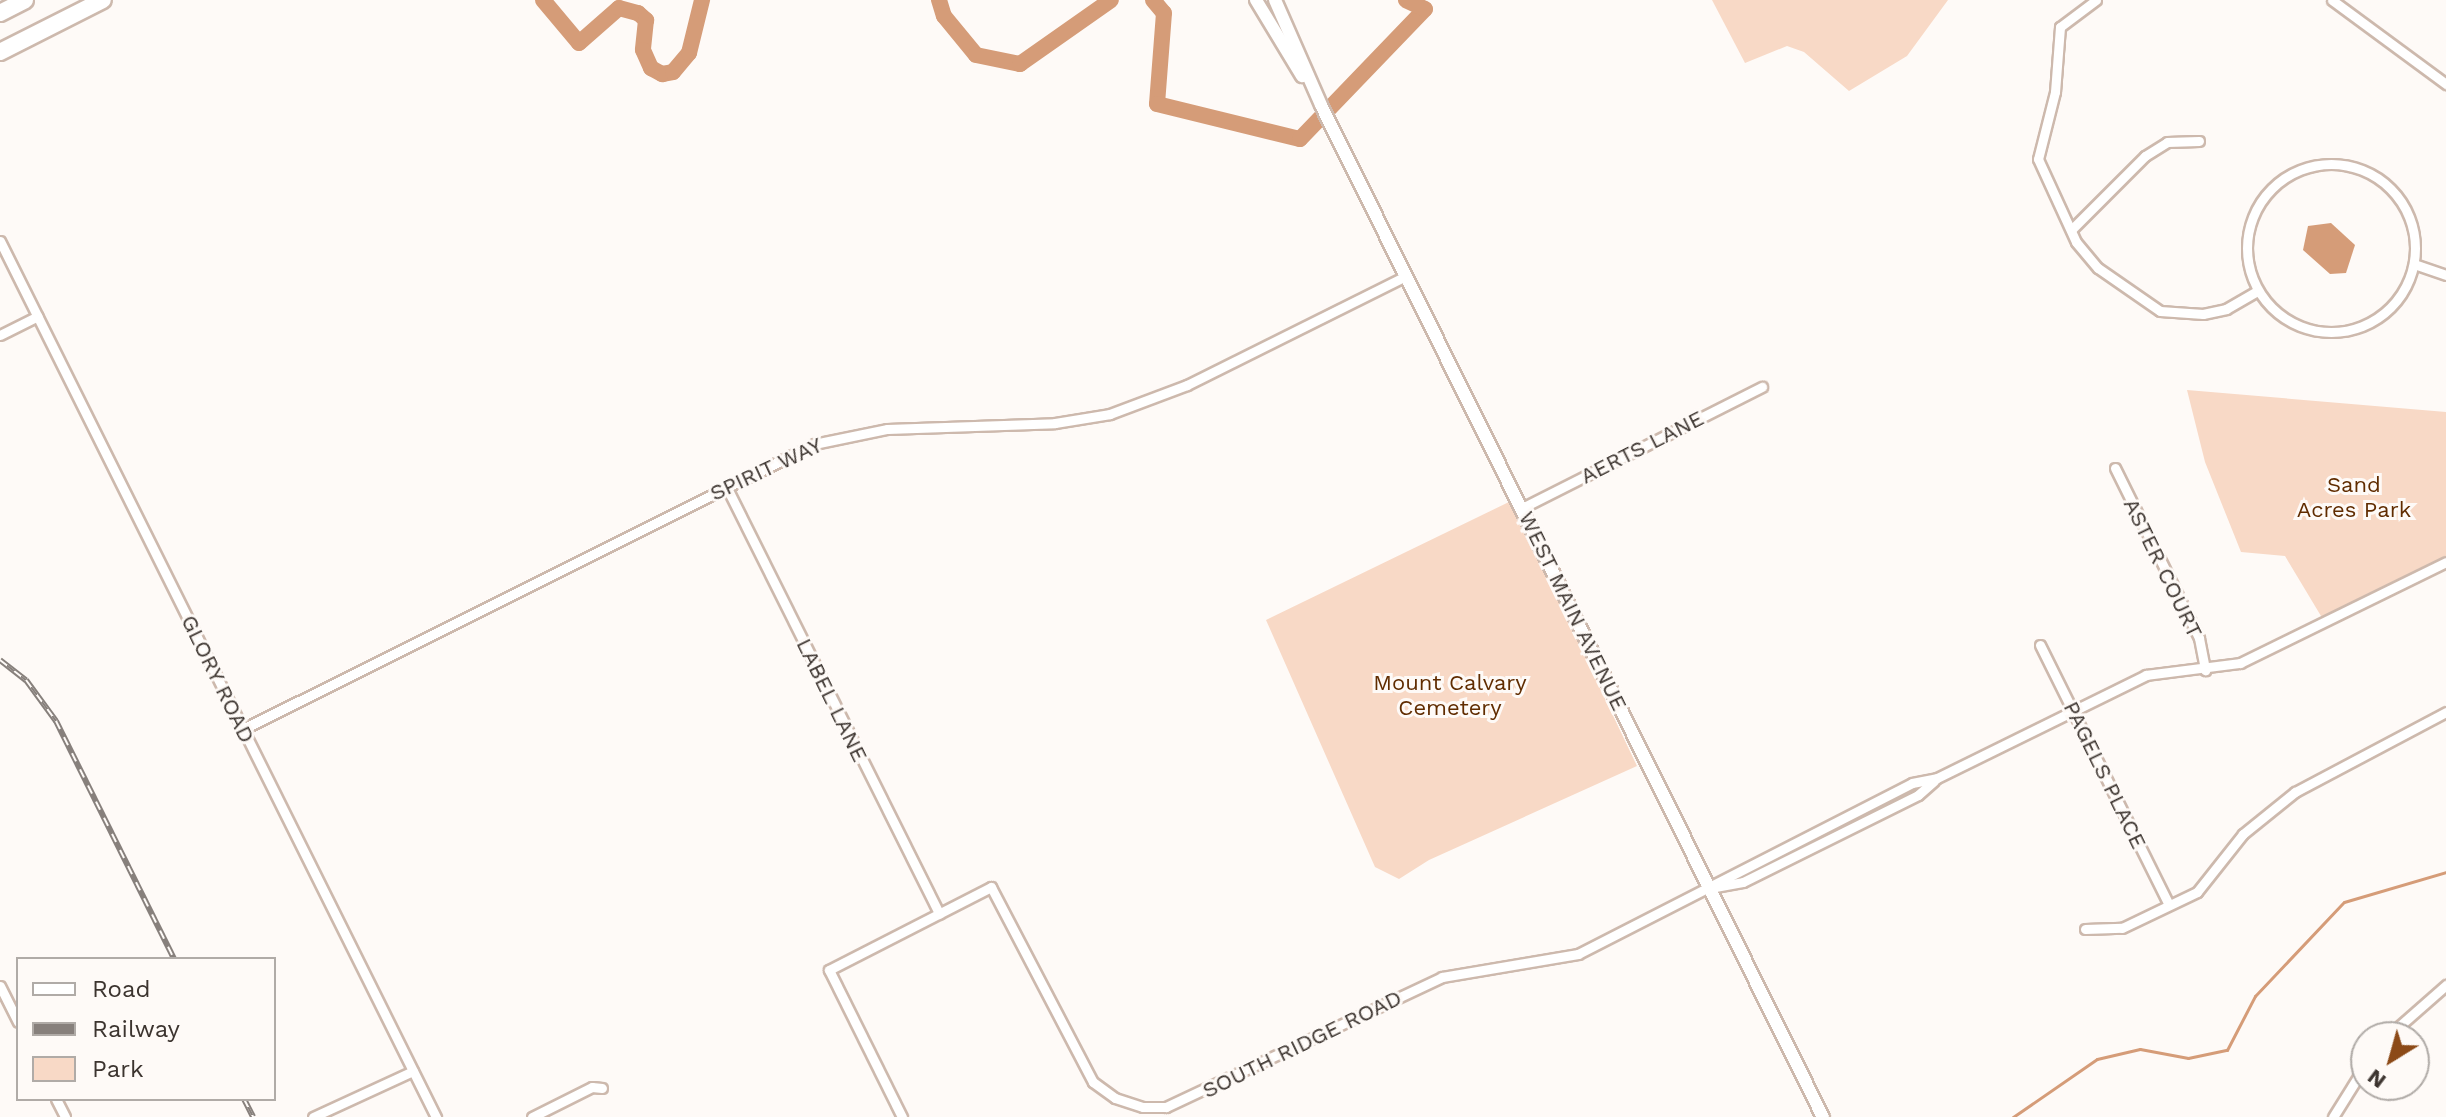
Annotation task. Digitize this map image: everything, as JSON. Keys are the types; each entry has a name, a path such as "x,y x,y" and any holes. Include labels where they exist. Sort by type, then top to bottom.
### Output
{"highway":[{"path":"0,13 25,0"},
{"path":"0,52 103,0"}],"main road":[{"name":"WEST MAIN AVENUE","path":"1256,0 1321,105"},
{"name":"WEST MAIN AVENUE","path":"1275,0 1336,136 1823,1117"}],"street":[{"path":"2096,0 2060,27 2055,92 2038,159 2073,228 2076,242 2098,268 2160,311 2203,314 2226,309 2257,291"},
{"path":"2332,0 2446,84"},
{"path":"2073,228 2145,156 2167,142 2199,141"},
{"path":"2317,164 2351,166 2380,180 2403,204 2414,231 2414,264 2406,287 2389,309 2365,326 2334,333 2303,328 2274,311 2257,291 2246,248 2252,216 2266,193 2289,174 2317,164"},
{"name":"GLORY ROAD","path":"0,241 436,1117"},
{"path":"2414,264 2446,275"},
{"name":"SPIRIT WAY","path":"243,729 802,449 862,432 1055,423 1145,404 1406,276"},
{"path":"0,335 38,316"},
{"name":"AERTS LANE","path":"1522,508 1762,387"},
{"name":"ASTER COURT","path":"2115,468 2199,638 2205,670"},
{"name":"LABEL LANE","path":"726,486 939,914"},
{"name":"SOUTH RIDGE ROAD","path":"902,1117 829,970 991,887 1093,1082 1115,1098 1143,1107 1166,1107 1442,977 1578,954 1710,888 1735,870 1912,783 1937,778 2146,675 2205,670 2240,663 2446,562"},
{"name":"PAGELS PLACE","path":"2040,645 2169,905"},
{"path":"2085,929 2122,928 2197,892 2243,834 2295,792 2446,712"},
{"path":"2405,1021 2446,985"},
{"path":"0,986 16,1018"},
{"path":"313,1117 413,1071"},
{"path":"532,1117 592,1087 602,1088"},
{"path":"2333,1117 2350,1090"}],"green space":[{"path":"1712,0 1948,0 1907,56 1849,91 1804,52 1787,46 1745,63"},
{"name":"Sand Acres Park","path":"2187,390 2446,412 2446,557 2324,621 2285,556 2241,552 2205,462"},
{"name":"Mount Calvary Cemetery","path":"1511,501 1637,766 1429,860 1399,879 1375,867 1266,620"}],"shaded area":[{"path":"2331,223 2355,245 2346,273 2330,274 2303,250 2308,226"}],"waterway":[{"path":"543,0 579,43 619,8 638,13 646,20 643,50 651,68 662,74 673,72 689,53 702,0"},
{"path":"939,0 944,16 976,55 1020,64 1111,0"},
{"path":"1153,0 1164,13 1157,104 1300,139 1425,9 1406,0"},
{"path":"2013,1117 2097,1059 2140,1049 2188,1058 2227,1050 2255,996 2344,902 2446,872"}],"railway":[{"path":"0,660 26,680 56,721 173,957"},
{"path":"245,1101 253,1117"}]}
